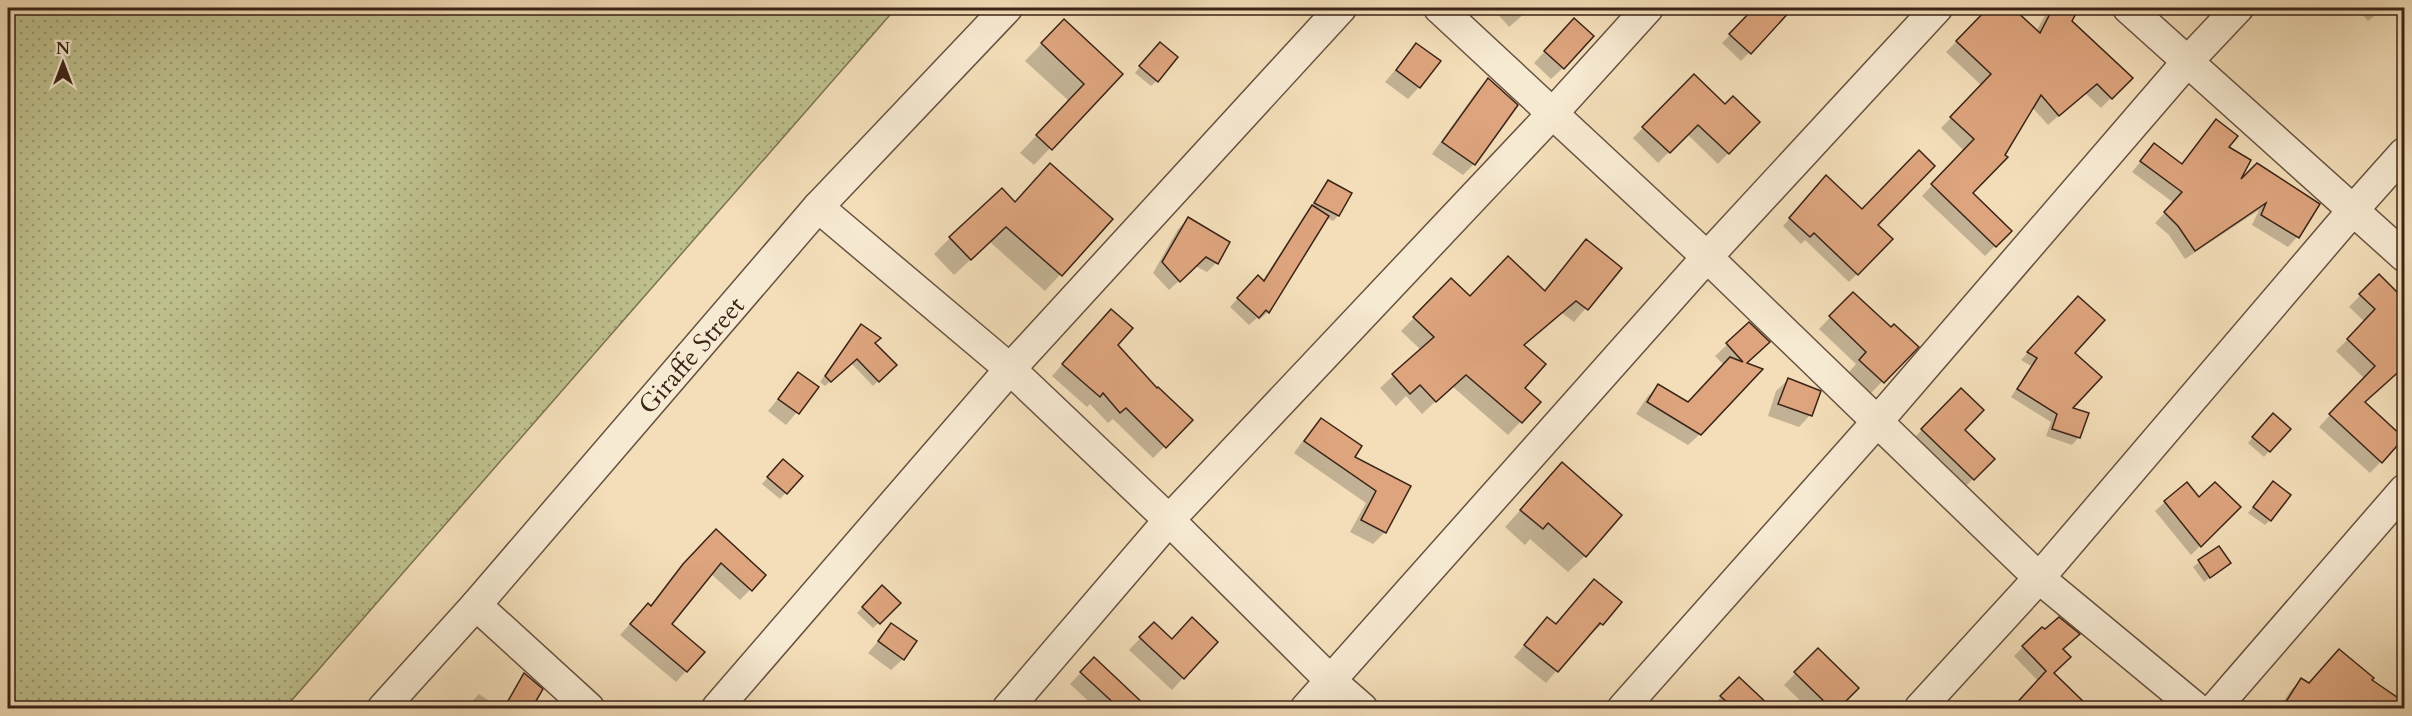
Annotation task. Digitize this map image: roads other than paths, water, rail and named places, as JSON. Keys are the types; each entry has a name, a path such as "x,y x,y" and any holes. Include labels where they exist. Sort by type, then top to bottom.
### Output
{"street":[{"name":"Giraffe Street","path":"383,708 476,605 818,207 1007,8"},
{"path":"717,708 1010,369 1341,8"},
{"path":"1439,8 1707,257 2038,578 2196,708"},
{"path":"1008,708 1169,520 1552,114 1648,8"},
{"path":"1306,708 1707,257 1937,8"},
{"path":"2128,8 2404,256"},
{"path":"1623,708 1876,423 2187,62 2238,8"},
{"path":"1920,708 2038,578 2404,153"},
{"path":"818,207 1010,369 1169,520 1331,681 1362,708"},
{"path":"2215,708 2404,490"},
{"path":"476,605 590,708"}]}
